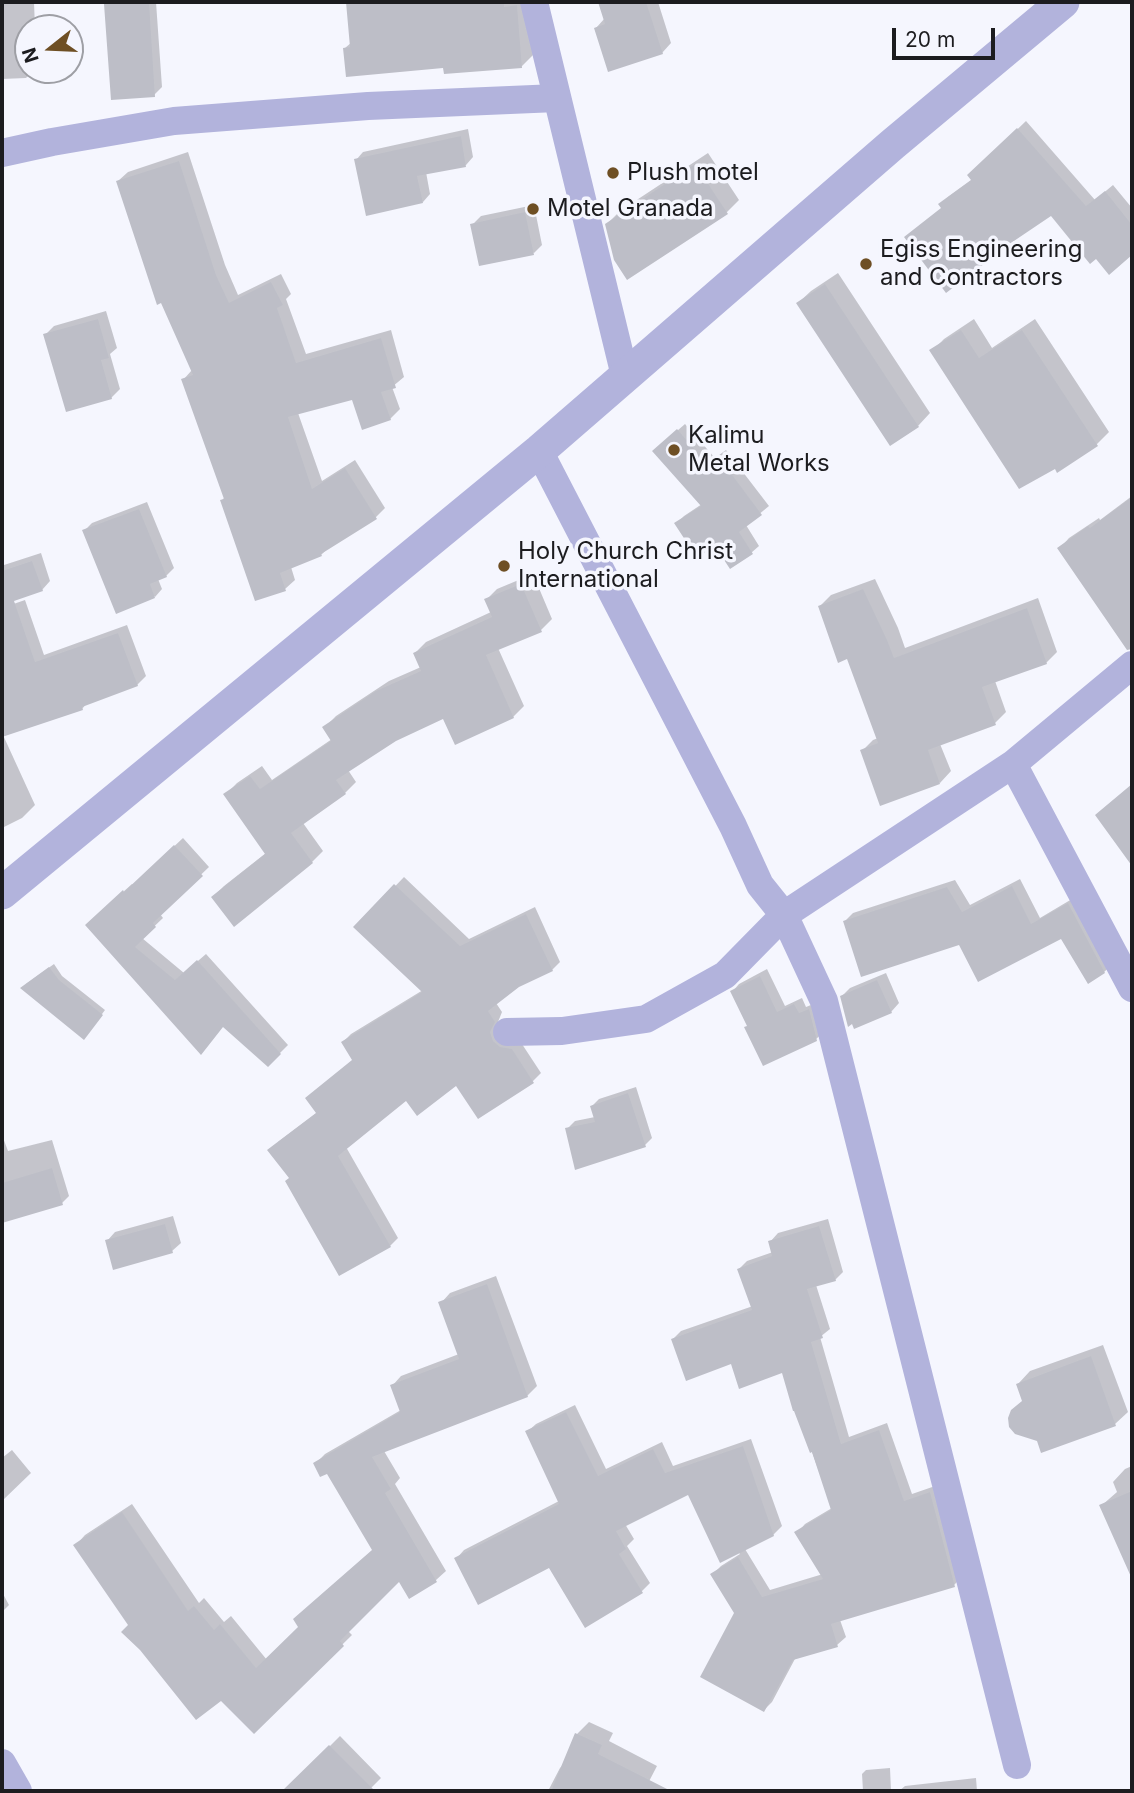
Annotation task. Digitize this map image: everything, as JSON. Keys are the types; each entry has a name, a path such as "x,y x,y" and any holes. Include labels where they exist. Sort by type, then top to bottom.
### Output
{"street":[{"path":"534,2 625,376"},
{"path":"2,893 539,452 894,144 1063,2"},
{"path":"2,153 174,121 368,106 557,98"},
{"path":"539,452 733,826 760,885 784,915 824,1001 1017,1765"},
{"path":"507,1032 562,1031 646,1019 725,975 784,915 1013,764 1132,665"},
{"path":"1013,764 1132,988"},
{"path":"2,1763 18,1791"}],"building":[{"path":"149,2 155,97 111,100 104,4"},
{"path":"346,2 504,2 504,7 517,5 522,68 444,74 443,68 346,77 343,48 350,47"},
{"path":"598,2 646,2 663,54 608,72 594,28 605,24"},
{"path":"1017,128 1086,206 1105,191 1132,225 1132,255 1109,275 1096,259 1090,264 1051,216 946,293 904,237 941,208 938,204 971,180 967,175"},
{"path":"461,136 466,167 417,176 423,203 366,216 354,159"},
{"path":"179,161 216,275 229,303 271,282 283,305 277,308 296,363 381,338 396,388 381,392 391,420 362,430 352,400 288,417 312,489 345,468 377,519 321,554 322,556 280,573 286,591 255,601 220,500 224,499 181,379 193,375 161,303 157,305 116,181"},
{"path":"695,164 728,214 627,280 614,260 605,224"},
{"path":"525,212 534,255 479,266 470,224"},
{"path":"825,284 919,427 890,446 796,303"},
{"path":"98,319 109,358 101,360 112,399 66,412 43,334"},
{"path":"961,330 979,358 1022,330 1098,446 1057,473 1055,469 1019,489 929,350"},
{"path":"677,429 707,464 718,456 762,515 739,532 753,554 730,569 715,546 697,558 674,523 701,506 652,451"},
{"path":"1132,497 1132,649 1127,650 1057,548"},
{"path":"139,509 167,577 150,584 155,598 116,614 82,530"},
{"path":"32,561 43,591 14,601 35,662 118,633 138,686 82,707 83,710 2,737 2,571"},
{"path":"521,584 542,632 486,655 514,718 455,745 443,719 396,741 336,780 346,794 291,833 313,863 234,927 211,897 265,854 223,794 250,776 260,789 331,741 322,727 376,691 421,671 413,653 492,617 484,599"},
{"path":"863,589 894,658 1027,608 1047,664 982,687 996,725 928,750 940,784 880,806 860,750 878,743 847,659 838,663 818,606"},
{"path":"1132,784 1132,866 1095,815"},
{"path":"174,845 203,876 153,923 156,927 135,947 175,980 197,960 281,1054 268,1067 223,1027 201,1055 85,925"},
{"path":"394,884 460,946 526,914 553,971 519,987 488,1011 495,1022 490,1032 493,1041 500,1047 512,1049 534,1083 478,1119 456,1086 417,1116 406,1101 338,1156 391,1247 339,1276 285,1181 289,1178 267,1150 316,1113 305,1098 352,1060 341,1042 422,992 353,927"},
{"path":"1012,886 1031,924 1068,903 1105,973 1088,984 1061,939 978,982 959,945 861,977 843,921 947,887 962,912"},
{"path":"49,967 59,980 103,1015 84,1040 20,988"},
{"path":"760,976 777,1012 794,1004 799,1013 809,1009 817,1041 763,1066 730,991"},
{"path":"877,980 892,1013 854,1029 852,1024 848,1027 840,996"},
{"path":"628,1093 646,1147 575,1170 565,1128 595,1122 590,1106"},
{"path":"52,1168 63,1205 2,1223 2,1183"},
{"path":"165,1224 173,1253 113,1270 105,1240"},
{"path":"819,1226 836,1281 807,1289 823,1338 811,1342 841,1444 879,1430 904,1501 930,1492 955,1587 831,1624 838,1647 793,1660 764,1712 700,1677 734,1613 710,1574 738,1557 762,1597 823,1579 794,1532 831,1510 812,1452 810,1453 793,1411 782,1373 739,1389 731,1364 686,1381 671,1339 752,1310 737,1269 772,1256 768,1241"},
{"path":"487,1284 528,1397 372,1457 391,1489 385,1493 437,1582 409,1599 399,1582 340,1641 344,1646 254,1734 221,1701 196,1720 140,1650 121,1632 128,1625 73,1545 122,1512 188,1611 194,1606 214,1630 220,1624 256,1668 298,1627 293,1619 372,1550 327,1474 320,1477 313,1463 400,1412 390,1385 459,1359 438,1302"},
{"path":"1091,1356 1116,1426 1041,1453 1037,1441 1015,1434 1009,1427 1011,1410 1022,1401 1016,1384"},
{"path":"566,1412 598,1476 653,1449 665,1473 743,1446 774,1536 720,1563 688,1495 616,1531 626,1549 619,1554 643,1593 585,1628 549,1568 478,1605 454,1558 559,1504 525,1431"},
{"path":"1132,1491 1132,1579 1099,1505"},
{"path":"575,1733 602,1745 598,1754 671,1791 551,1791"},
{"path":"329,1745 375,1791 282,1791"}],"place":[{"name":"Plush motel","path":"613,173"},
{"name":"Motel Granada","path":"533,209"},
{"name":"Egiss Engineering and Contractors","path":"866,264"},
{"name":"Kalimu Metal Works","path":"674,450"},
{"name":"Holy Church Christ International","path":"504,566"}]}
